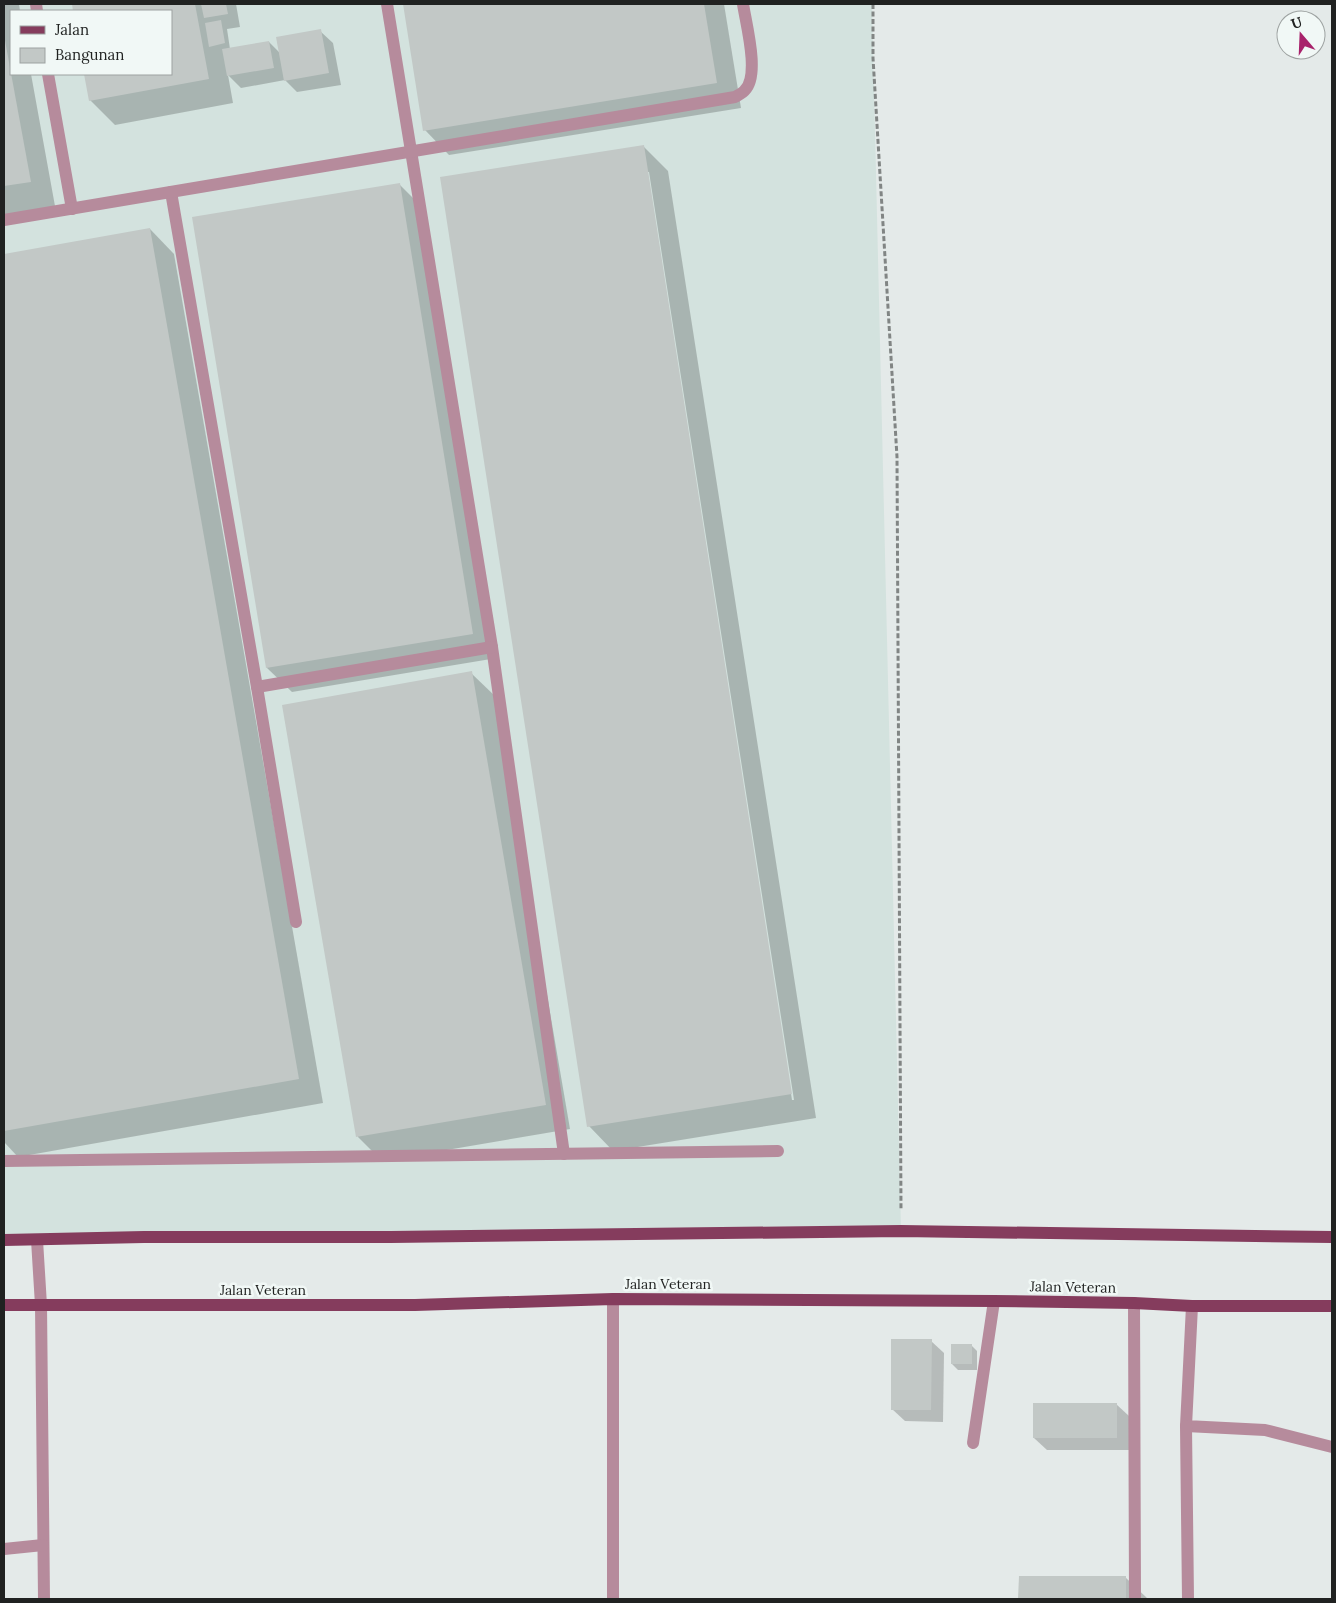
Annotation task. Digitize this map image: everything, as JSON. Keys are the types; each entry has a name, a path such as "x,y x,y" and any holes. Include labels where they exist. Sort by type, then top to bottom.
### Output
{"main road":[{"path":"4,1240 144,1236 391,1237 901,1231 1332,1237"},
{"name":"Jalan Veteran","path":"4,1305 415,1306 613,1299 994,1301 1134,1303 1192,1306 1332,1306"}],"street":[{"path":"387,4 492,647 564,1154"},
{"path":"4,220 735,97 746,90 752,77 743,4"},
{"path":"48,75 72,209"},
{"path":"171,192 296,922"},
{"path":"257,688 492,647"},
{"path":"4,1161 778,1151"},
{"path":"36,1240 41,1305 44,1599"},
{"path":"613,1299 613,1599"},
{"path":"973,1443 994,1301"},
{"path":"1134,1303 1135,1599"},
{"path":"1188,1599 1186,1426 1192,1306"},
{"path":"1186,1426 1265,1430 1332,1447"},
{"path":"4,1549 43,1545"}],"path":[{"path":"873,4 873,58 897,457 901,1231"}],"shaded area":[{"path":"4,4 872,4 901,1231 4,1242"}],"building":[{"path":"72,4 195,4 209,79 89,101 84,75 172,75 172,10 73,10"},
{"path":"201,4 226,4 228,14 204,18"},
{"path":"403,4 704,4 717,83 423,131"},
{"path":"221,20 225,43 209,47 205,23"},
{"path":"321,29 329,73 284,81 276,37"},
{"path":"4,35 31,182 4,186"},
{"path":"269,41 274,68 227,76 222,49"},
{"path":"644,145 792,1094 587,1127 440,177"},
{"path":"400,183 473,634 266,668 192,217"},
{"path":"150,228 299,1079 4,1131 4,254"},
{"path":"472,671 546,1105 356,1137 282,705"},
{"path":"891,1339 932,1339 931,1410 891,1410"},
{"path":"951,1344 972,1344 972,1364 951,1364"},
{"path":"1033,1403 1117,1403 1117,1438 1033,1438"},
{"path":"1019,1576 1126,1576 1126,1599 1018,1599"}]}
